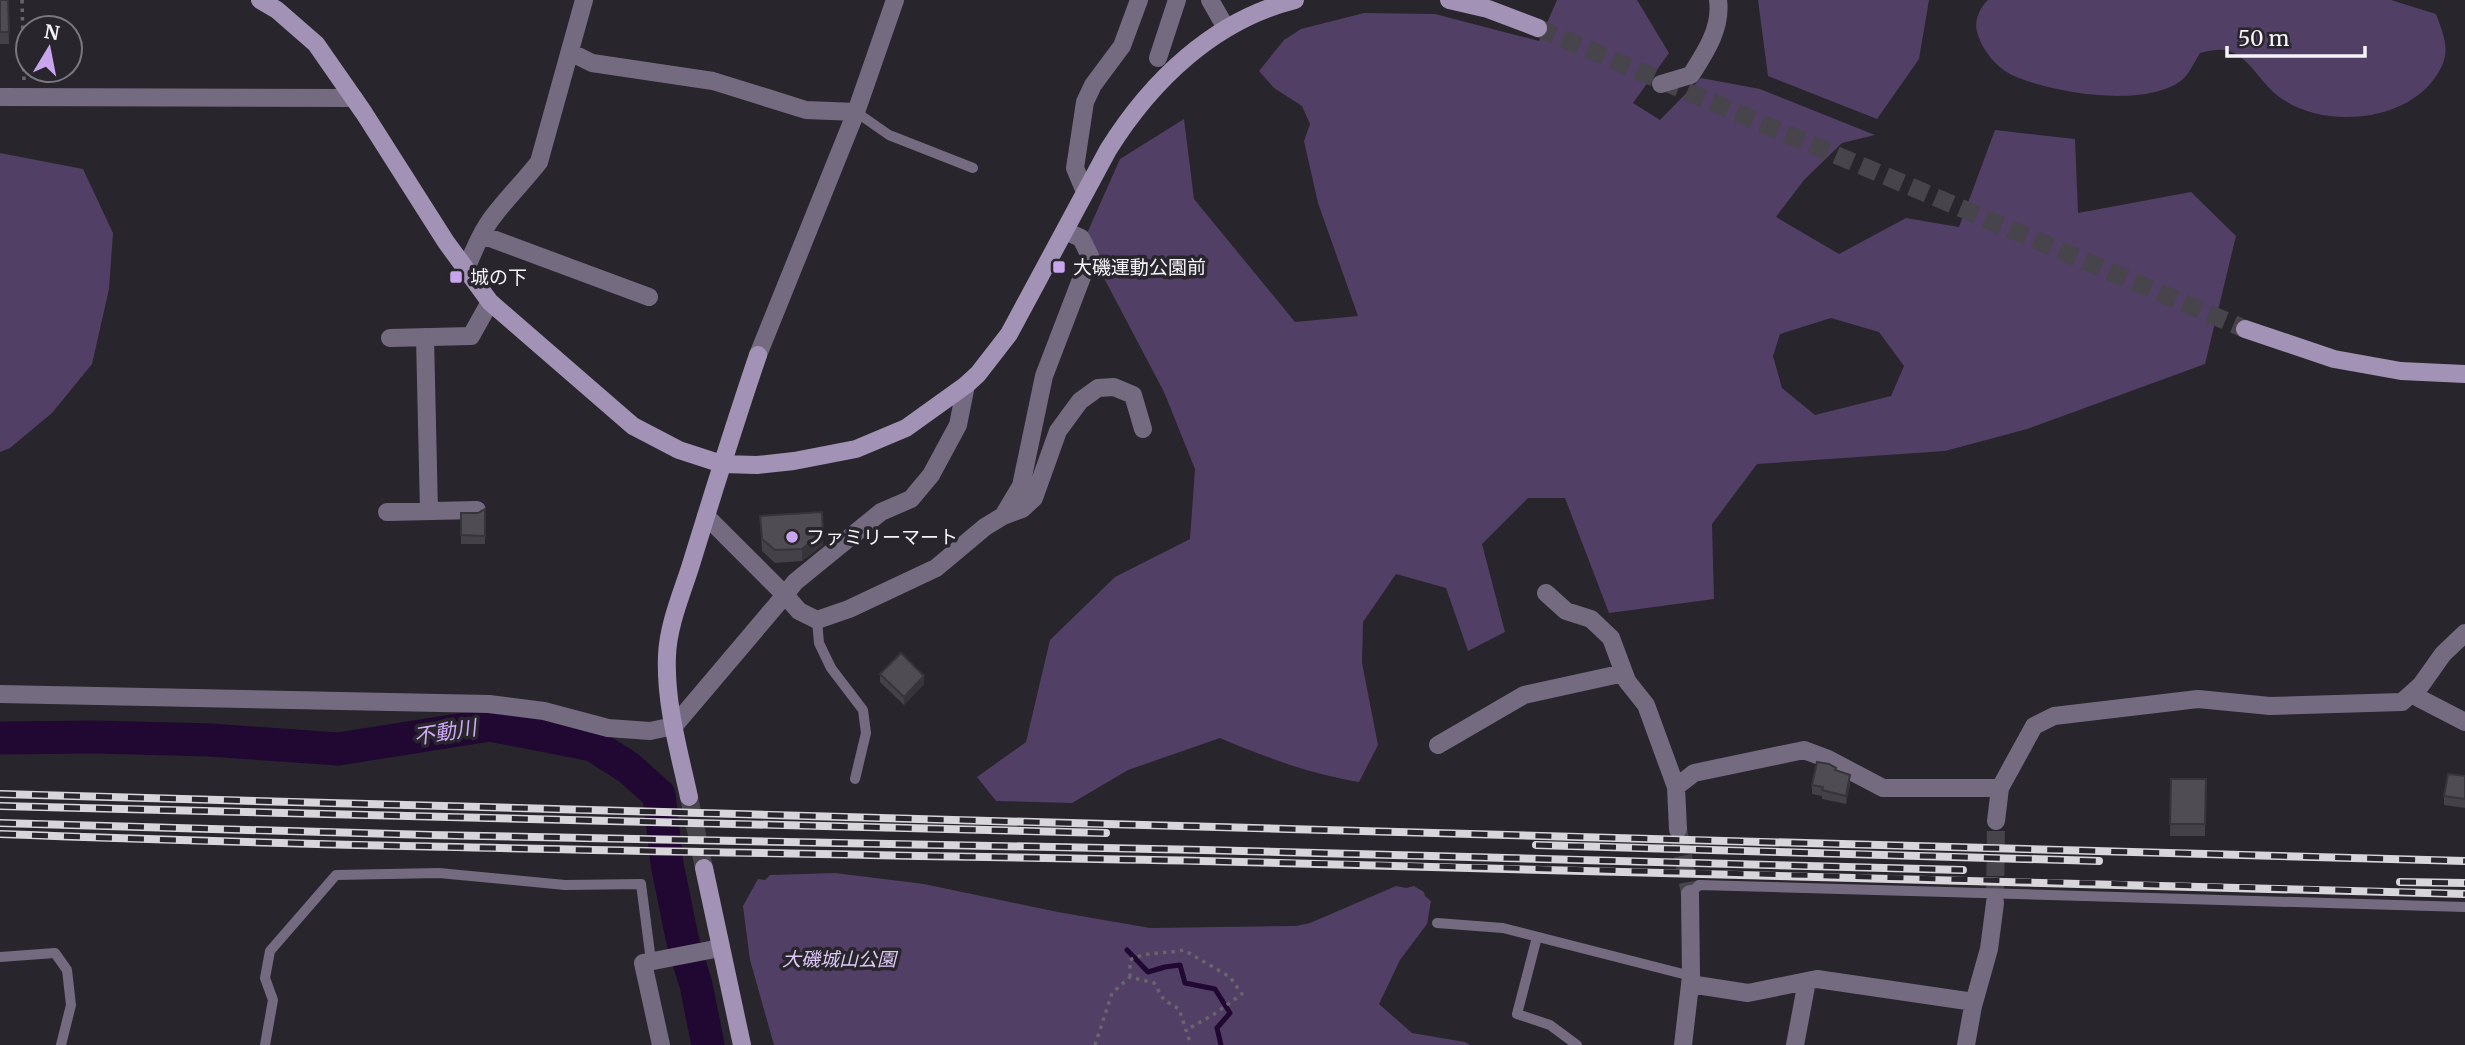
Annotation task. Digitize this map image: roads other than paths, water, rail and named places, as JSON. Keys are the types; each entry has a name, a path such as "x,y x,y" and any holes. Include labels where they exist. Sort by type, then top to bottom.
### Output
{"street":[{"path":"260,0 277,9 316,44 489,302 633,426 679,450 722,464 757,465 856,449 906,428 967,385 1009,334 1123,125 1141,103 1182,61 1226,28 1241,19 1295,0"},
{"path":"466,269 495,214 539,162 584,0"},
{"path":"689,797 667,681 671,627 758,355 856,112 895,0"},
{"path":"1085,192 1075,168 1085,102 1093,85 1122,46 1139,0"},
{"path":"1158,58 1177,0"},
{"path":"1210,0 1226,28"},
{"path":"1449,0 1488,9 1538,28"},
{"path":"1661,84 1691,75 1714,34 1720,13 1718,0"},
{"path":"570,52 592,62 713,81 806,110 856,112"},
{"path":"0,97 354,99"},
{"path":"1003,516 1021,486 1044,376 1090,256 1082,238 1065,231"},
{"path":"482,235 649,297"},
{"path":"390,338 471,336 489,302"},
{"path":"2245,329 2334,359 2401,371 2465,373"},
{"path":"425,337 429,511"},
{"path":"0,694 489,704 544,711 608,728 650,732 674,726 795,582 881,512 911,499 931,475 958,425 967,385"},
{"path":"706,516 799,611 817,620 849,609 936,568 985,527 1022,509 1034,498 1058,431 1080,401 1098,388 1114,387 1133,395 1143,429"},
{"path":"387,512 477,510"},
{"path":"1546,593 1566,611 1591,619 1611,638 1628,681 1646,705 1676,788 1678,829"},
{"path":"1996,821 2000,788 2034,726 2054,716 2198,699 2270,706 2402,702 2421,685 2443,654 2465,633"},
{"path":"1438,745 1524,695 1624,673"},
{"path":"2411,694 2465,722"},
{"path":"1676,788 1694,773 1804,750 1828,759 1883,788 2000,788"},
{"path":"704,868 715,949 743,1045"},
{"path":"1684,1045 1690,980 1690,894"},
{"path":"1966,1045 2000,899"},
{"path":"661,1045 643,962 715,949"},
{"path":"1690,980 1748,993 1817,979 1974,1002"},
{"path":"1795,1045 1807,981"}],"lane":[{"path":"856,112 889,135 973,168"},
{"path":"817,620 819,643 831,668 863,710 866,733 855,779"},
{"path":"265,1045 273,1000 264,978 270,951 336,875 439,873 565,885 641,884 651,961"},
{"path":"1690,894 1699,885 2000,899 2465,907"},
{"path":"1437,923 1503,928 1690,980"},
{"path":"1537,937 1517,1014 1550,1025 1577,1045"},
{"path":"0,957 55,953 67,970 71,1005 61,1045"}],"waterway":[{"name":"不動川","path":"0,738 210,740 338,749 490,725 593,745 629,768 659,795 667,864 708,1045"},
{"path":"1127,950 1148,972 1180,965 1185,983 1215,989 1230,1013 1217,1028 1221,1045"}],"tunnel":[{"path":"1538,28 2245,329"},
{"path":"689,797 704,868"},
{"path":"1995,903 1996,821"},
{"path":"1678,829 1690,894"}],"railway":[{"path":"0,794 2465,861"},
{"path":"0,806 1106,833"},
{"path":"0,823 1963,870"},
{"path":"0,834 450,847 1518,868 2465,894"},
{"path":"1536,845 2099,861"},
{"path":"2400,882 2465,883"}],"place":[{"name":"大磯運動公園前","path":"1059,267"},
{"name":"城の下","path":"456,277"},
{"name":"ファミリーマート","path":"792,537"}],"park label":[{"name":"大磯城山公園","path":"839,959"}]}
